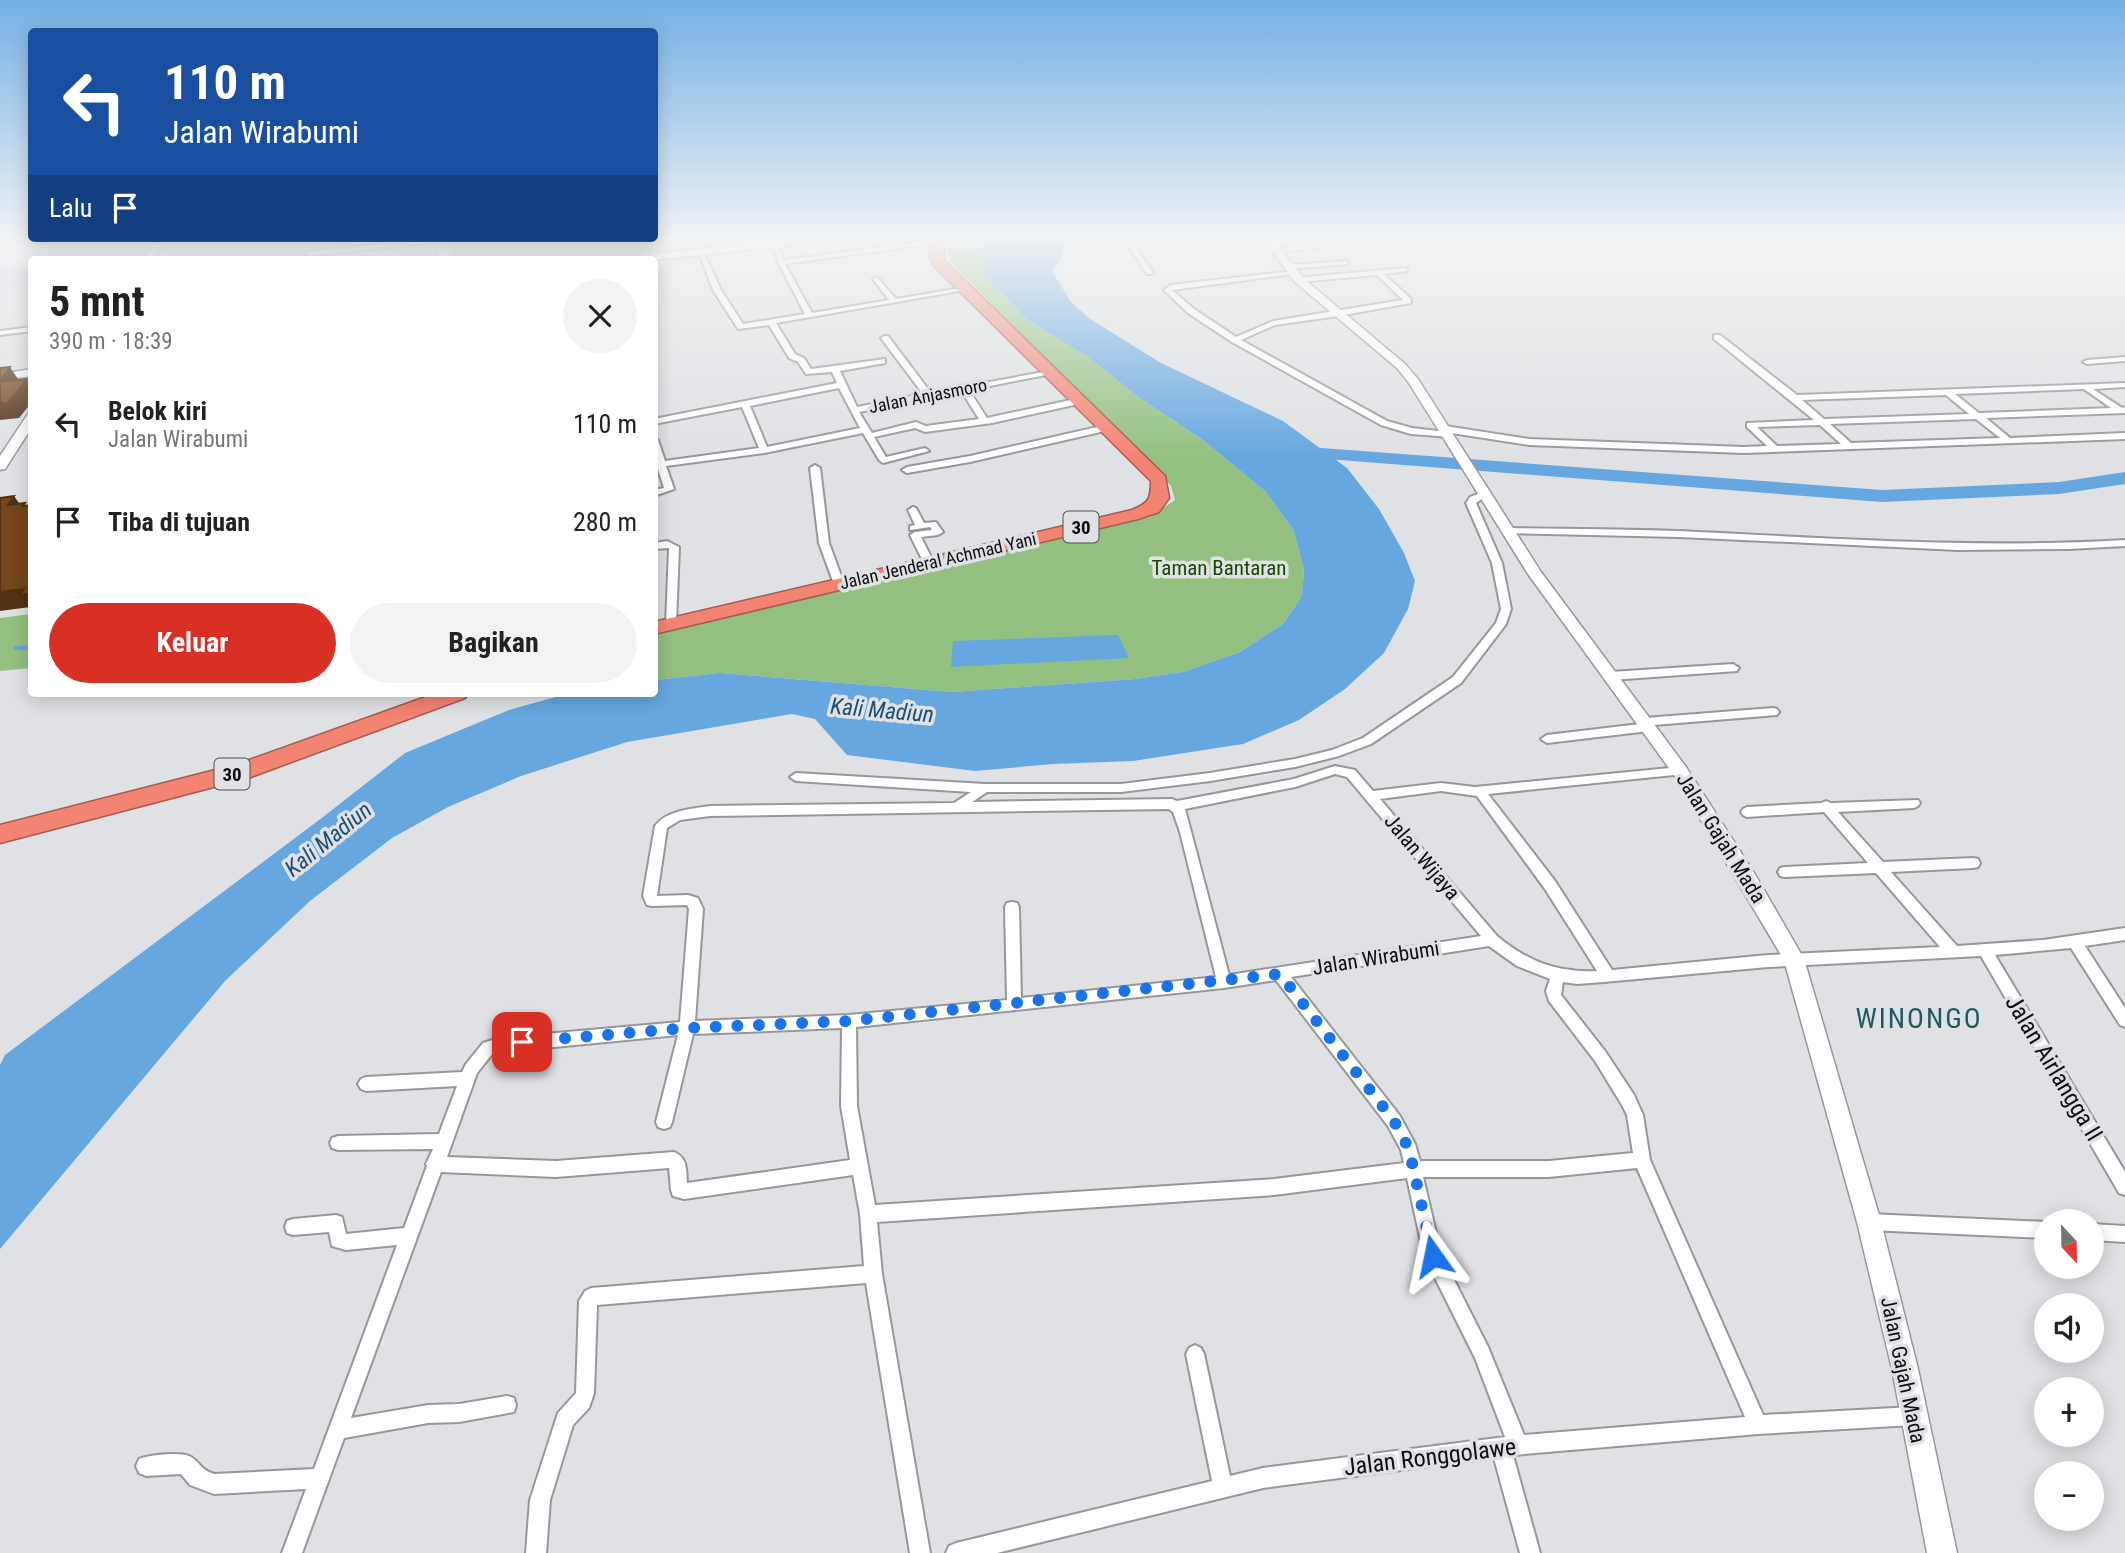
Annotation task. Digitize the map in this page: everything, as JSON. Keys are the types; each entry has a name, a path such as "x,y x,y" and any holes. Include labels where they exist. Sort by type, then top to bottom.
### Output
{"highway":[{"name":"Jalan Jenderal Achmad Yani","path":"663,626 1138,514 1153,508 1160,498 1159,481 990,311"},
{"name":"30","path":"0,834 240,772 447,697"}],"street":[{"path":"730,311 739,327 832,311"},
{"path":"1190,311 1235,340 1394,428 1530,442 1704,449 1850,447 2125,436"},
{"path":"1235,340 1273,323 1346,311"},
{"name":"Jalan Gajah Mada","path":"1337,313 1401,366 1414,381 1482,494 1535,574 1680,771 1794,959 1869,1222 1905,1369 1942,1553"},
{"path":"771,321 792,356 801,360 809,372 882,361"},
{"path":"0,332 28,329"},
{"path":"1717,337 1795,398 1850,447"},
{"path":"885,338 929,396"},
{"path":"2087,362 2125,359"},
{"path":"835,369 842,385"},
{"name":"Jalan Anjasmoro","path":"658,421 842,385 854,410 1051,372"},
{"path":"0,377 28,373"},
{"path":"1795,398 1950,394 2125,385"},
{"path":"2088,388 2123,412"},
{"path":"964,389 985,421"},
{"path":"1950,394 2009,441"},
{"path":"662,464 916,425 926,429 985,421 1080,401"},
{"path":"745,405 765,450"},
{"path":"854,410 881,458 888,461 925,451"},
{"path":"1775,449 1750,425 2123,412"},
{"path":"0,466 28,423"},
{"path":"900,458 909,473 1105,428"},
{"path":"1704,449 1763,438"},
{"path":"12,449 28,447"},
{"path":"658,452 669,489 658,492"},
{"path":"815,468 824,543 839,584"},
{"path":"796,777 985,788 1121,788 1295,763 1335,753 1367,741 1457,680 1501,624 1506,609 1497,563 1471,503 1482,494"},
{"path":"913,510 917,527 933,524 938,532 915,536 929,563"},
{"path":"1509,531 1675,534 1878,544 2042,548 2125,543"},
{"path":"658,545 674,547 663,626"},
{"path":"1611,676 1733,668"},
{"path":"1547,739 1773,712"},
{"name":"Jalan Wijaya","path":"1175,806 1295,783 1335,770 1351,774 1492,940"},
{"path":"1479,792 1484,788 1680,771"},
{"path":"1370,796 1441,787 1479,792 1550,885 1608,976"},
{"path":"955,808 985,788"},
{"path":"664,1122 687,1028 696,909 693,902 688,900 650,899 661,826 664,822 709,811 1166,803 1175,806 1186,832 1224,982"},
{"path":"1747,812 1914,803"},
{"path":"1826,806 1954,953"},
{"path":"1785,872 1973,863"},
{"path":"1012,907 1014,1004"},
{"path":"1492,940 1521,963 1546,974 1608,976 1794,959 1954,953 2075,943 2125,934"},
{"name":"Jalan Wirabumi","path":"467,1079 479,1057 488,1048 522,1042 687,1028 849,1021 1224,982 1492,940"},
{"path":"2075,943 2125,1021"},
{"name":"Jalan Airlangga II","path":"1984,949 2125,1187"},
{"path":"1280,974 1394,1121 1409,1149 1433,1256 1482,1353 1509,1446 1530,1553"},
{"path":"1558,976 1553,991 1554,997 1601,1056 1635,1115 1642,1160 1758,1425"},
{"path":"849,1021 849,1106 868,1214 873,1274 920,1553"},
{"path":"292,1553 467,1079 366,1084"},
{"path":"338,1143 444,1141"},
{"path":"434,1164 556,1170 674,1160 677,1163 679,1190 684,1191 859,1166"},
{"path":"868,1214 1275,1187 1414,1169 1549,1169 1642,1160"},
{"path":"1869,1222 2034,1229"},
{"path":"293,1227 335,1223 338,1240 346,1242 408,1236"},
{"path":"2104,1233 2125,1234"},
{"path":"536,1553 540,1500 556,1447 565,1420 582,1401 585,1393 588,1301 591,1297 873,1274"},
{"path":"1195,1354 1223,1488"},
{"path":"337,1430 428,1414 459,1413 507,1405"},
{"name":"Jalan Ronggolawe","path":"956,1553 1263,1478 1509,1446 1758,1425 1913,1416"},
{"path":"146,1465 185,1464 197,1478 214,1484 319,1478"}],"green space":[{"name":"Taman Bantaran","path":"999,311 1023,311 1029,321 1088,357 1141,399 1203,440 1266,492 1294,531 1304,570 1302,596 1284,623 1240,652 1183,672 1135,679 952,692 720,673 658,680 658,633 1150,517 1175,500 1171,486"},
{"path":"28,614 28,668 0,671 0,618"}],"water":[{"name":"Kali Madiun","path":"1020,311 1082,311 1161,363 1283,421 1347,468 1379,509 1404,553 1415,581 1408,609 1384,653 1345,689 1299,720 1243,744 1133,761 975,771 847,755 815,719 792,714 627,742 521,776 448,807 392,838 310,901 225,981 0,1249 0,1065 5,1055 405,753 509,710 556,697 658,697 658,680 720,673 952,692 1135,679 1183,672 1240,652 1284,623 1302,596 1304,570 1294,531 1266,492 1203,440 1141,399 1088,357 1029,321"},
{"path":"1118,635 1129,658 951,667 953,641"}],"building":[{"path":"10,367 0,381 0,368"},
{"path":"27,379 8,403 0,403 0,382"},
{"path":"14,496 8,505 25,503 23,506 28,505 28,594 20,595 24,589 0,592 0,498"}],"waterway":[{"path":"1295,452 1882,496 2059,488 2125,478"},
{"path":"16,648 28,648"}],"district":[{"name":"WINONGO","path":"1919,1018"}],"route":[{"path":"522,1042 687,1028 849,1021 1280,974 1394,1121 1413,1162 1433,1256"}]}
